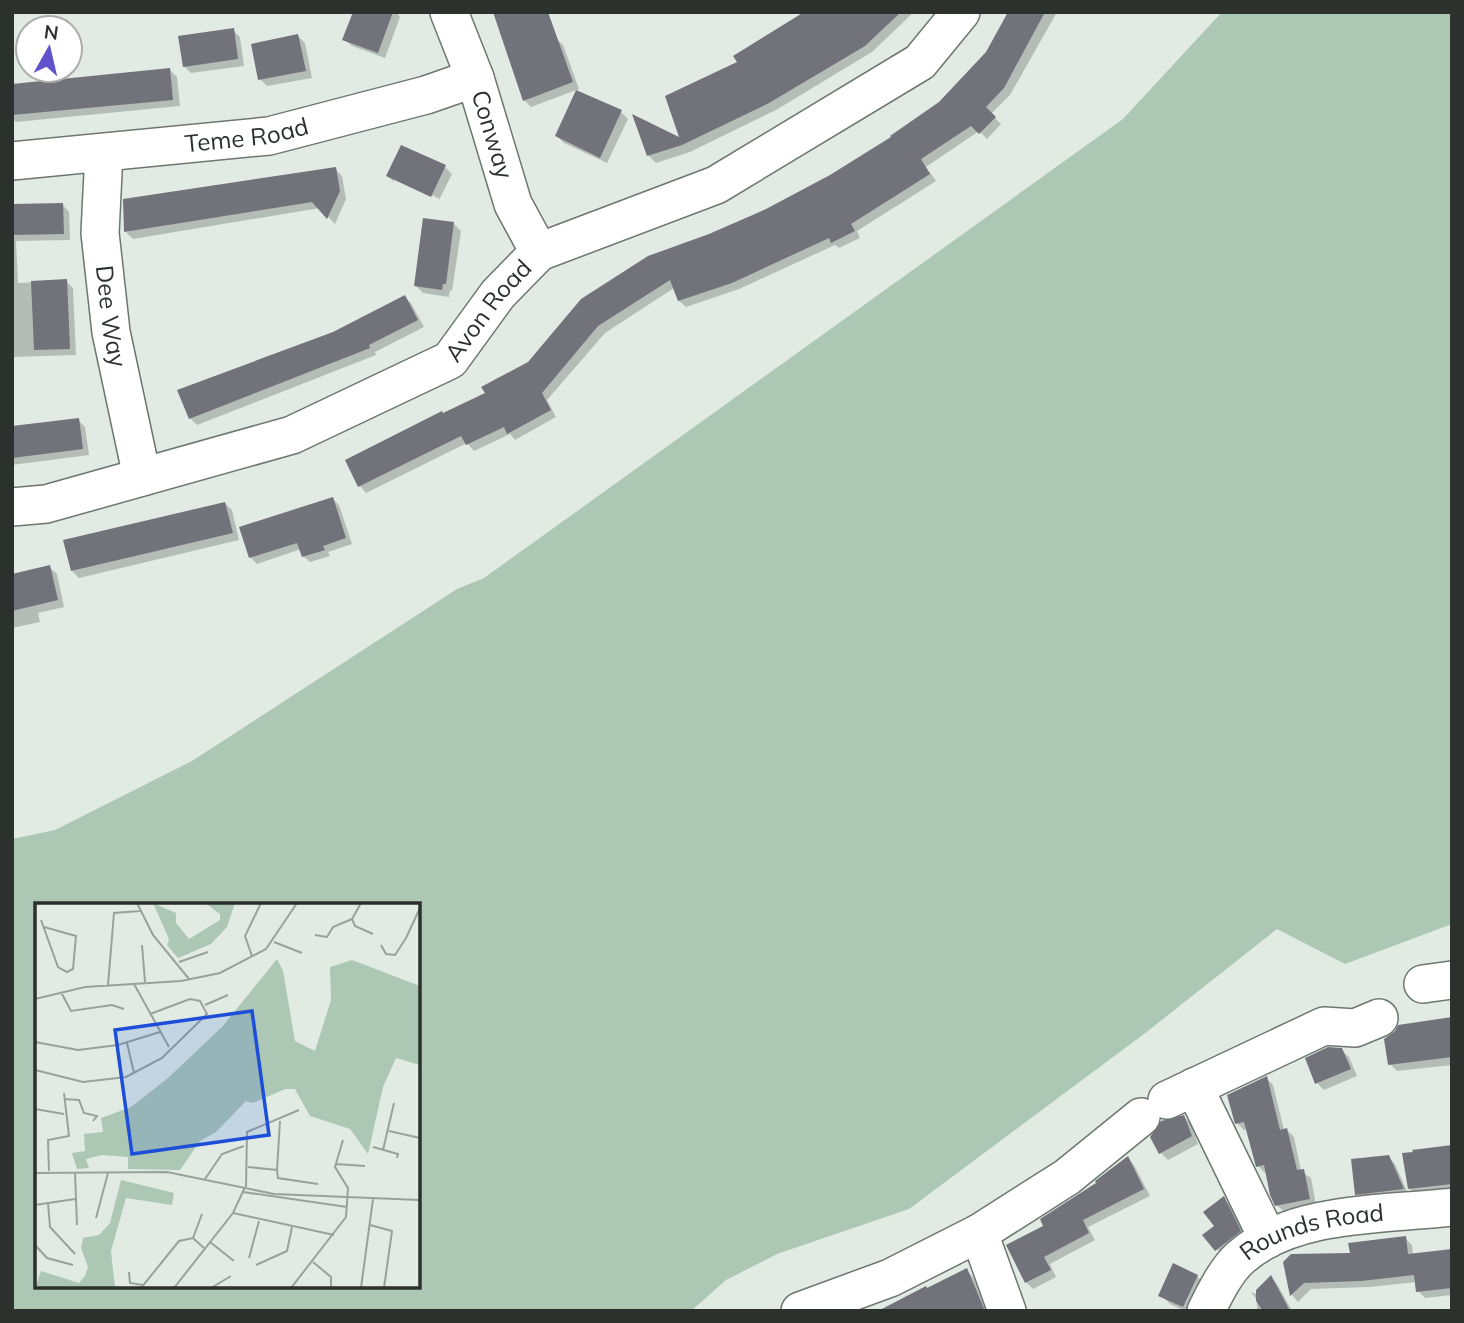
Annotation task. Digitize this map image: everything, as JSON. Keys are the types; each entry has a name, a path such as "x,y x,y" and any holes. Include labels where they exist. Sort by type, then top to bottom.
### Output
{"street":[{"name":"Conway","path":"449,12 475,78 513,204 539,252"},
{"name":"Avon Road","path":"12,507 46,504 292,435 450,360 498,294 539,252 716,185 920,62 961,12"},
{"name":"Teme Road","path":"12,161 270,136 426,95 475,78"},
{"name":"Dee Way","path":"104,153 100,233 111,332 142,477"},
{"path":"800,1311 890,1278 979,1233 1067,1177 1168,1101 1324,1026 1355,1028 1378,1018"},
{"path":"1168,1101 1268,1238"},
{"name":"Rounds Road","path":"1206,1311 1239,1258 1268,1238 1293,1228 1325,1221 1452,1207"},
{"path":"979,1233 1007,1311"}],"green space":[{"path":"1222,12 1452,12 1452,924 1345,964 1277,929 1144,1034 909,1209 777,1254 726,1280 691,1311 12,1311 12,839 55,830 192,761 457,589 484,578 1123,119"}],"building":[{"path":"353,12 393,12 378,53 342,40"},
{"path":"493,12 548,12 573,82 523,101"},
{"path":"804,12 901,12 865,46 769,103 682,145 647,156 632,114 679,137 665,96 737,62 733,56"},
{"path":"1008,12 1045,12 1004,88 986,107 996,117 979,134 971,126 921,159 930,174 851,224 855,231 831,243 829,238 732,283 678,301 670,280 598,326 542,393 551,410 507,434 504,427 466,445 461,436 358,487 345,460 442,411 443,413 485,393 481,387 528,362 581,299 648,256 709,234 766,209 830,175 891,137 939,102 986,52"},
{"path":"234,28 238,59 183,67 178,36"},
{"path":"298,34 306,71 258,80 251,44"},
{"path":"170,68 173,100 12,115 12,84 84,84 84,77"},
{"path":"576,90 622,110 600,158 555,136"},
{"path":"401,145 446,165 431,197 386,176"},
{"path":"336,167 340,191 327,219 312,202 124,232 123,199"},
{"path":"63,203 64,234 12,235 12,204"},
{"path":"423,218 454,222 446,284 443,284 442,290 414,286"},
{"path":"67,279 70,349 34,350 31,281"},
{"path":"405,295 418,320 369,345 370,348 189,419 177,390 333,332"},
{"path":"79,418 83,449 12,458 12,426"},
{"path":"333,497 346,538 323,546 325,550 302,557 297,543 249,558 239,527"},
{"path":"225,502 233,533 71,571 63,540"},
{"path":"50,565 58,600 12,611 12,574"},
{"path":"1452,1017 1452,1057 1388,1065 1384,1039 1395,1031 1398,1025"},
{"path":"1328,1047 1342,1048 1351,1069 1315,1084 1305,1058"},
{"path":"1267,1076 1280,1130 1287,1128 1297,1170 1304,1169 1310,1199 1275,1206 1264,1165 1256,1167 1244,1122 1235,1124 1227,1095"},
{"path":"1184,1115 1192,1136 1159,1154 1150,1137 1161,1121"},
{"path":"1452,1145 1452,1184 1408,1189 1402,1153"},
{"path":"1389,1155 1404,1189 1355,1195 1351,1159"},
{"path":"1128,1156 1144,1189 1083,1220 1089,1233 1044,1257 1051,1270 1025,1283 1006,1245 1043,1226 1040,1219 1096,1183 1095,1181"},
{"path":"1224,1196 1241,1231 1215,1251 1202,1235 1214,1226 1203,1212"},
{"path":"1406,1236 1408,1254 1452,1249 1452,1288 1416,1292 1414,1275 1361,1281 1304,1283 1290,1296 1283,1262 1291,1254 1350,1253 1348,1243"},
{"path":"1173,1263 1198,1275 1183,1307 1158,1296"},
{"path":"967,1268 985,1311 878,1311 926,1286 927,1288"},
{"path":"1271,1275 1290,1311 1263,1311 1256,1301 1256,1290"}]}
